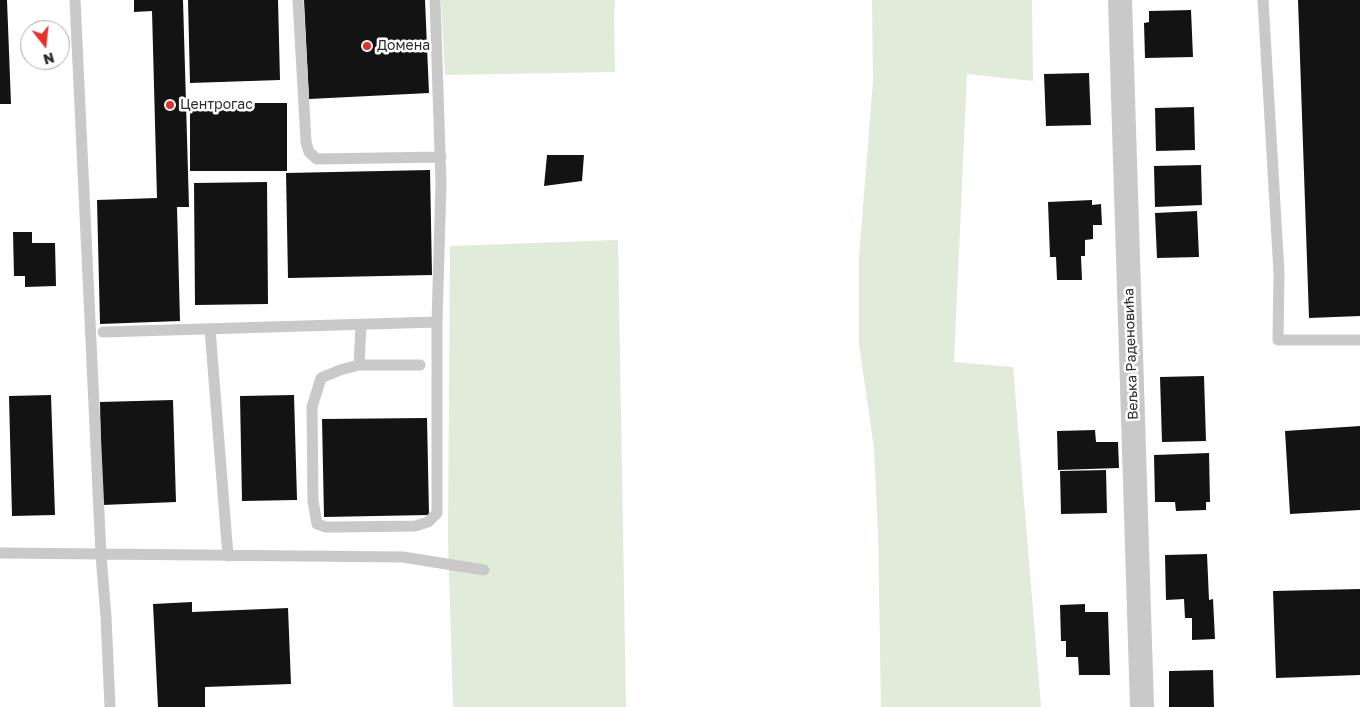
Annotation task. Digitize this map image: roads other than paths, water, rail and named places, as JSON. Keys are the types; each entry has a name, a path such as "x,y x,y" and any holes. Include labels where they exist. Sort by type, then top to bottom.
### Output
{"street":[{"name":"Вељка Раденовића","path":"1120,0 1142,707"}],"lane":[{"path":"75,0 110,707"},
{"path":"298,0 306,142 309,152 317,159 441,157"},
{"path":"420,365 359,365 321,378 312,407 313,501 317,524 326,527 415,526 428,522 437,513 437,322 441,157 435,0"},
{"path":"1263,0 1280,273 1278,340 1360,340"},
{"path":"103,332 437,322"},
{"path":"359,365 361,325"},
{"path":"210,329 228,556"},
{"path":"0,553 403,557 484,570"}],"place":[{"name":"Домена","path":"367,46"},
{"name":"Центрогас","path":"170,105"}]}
